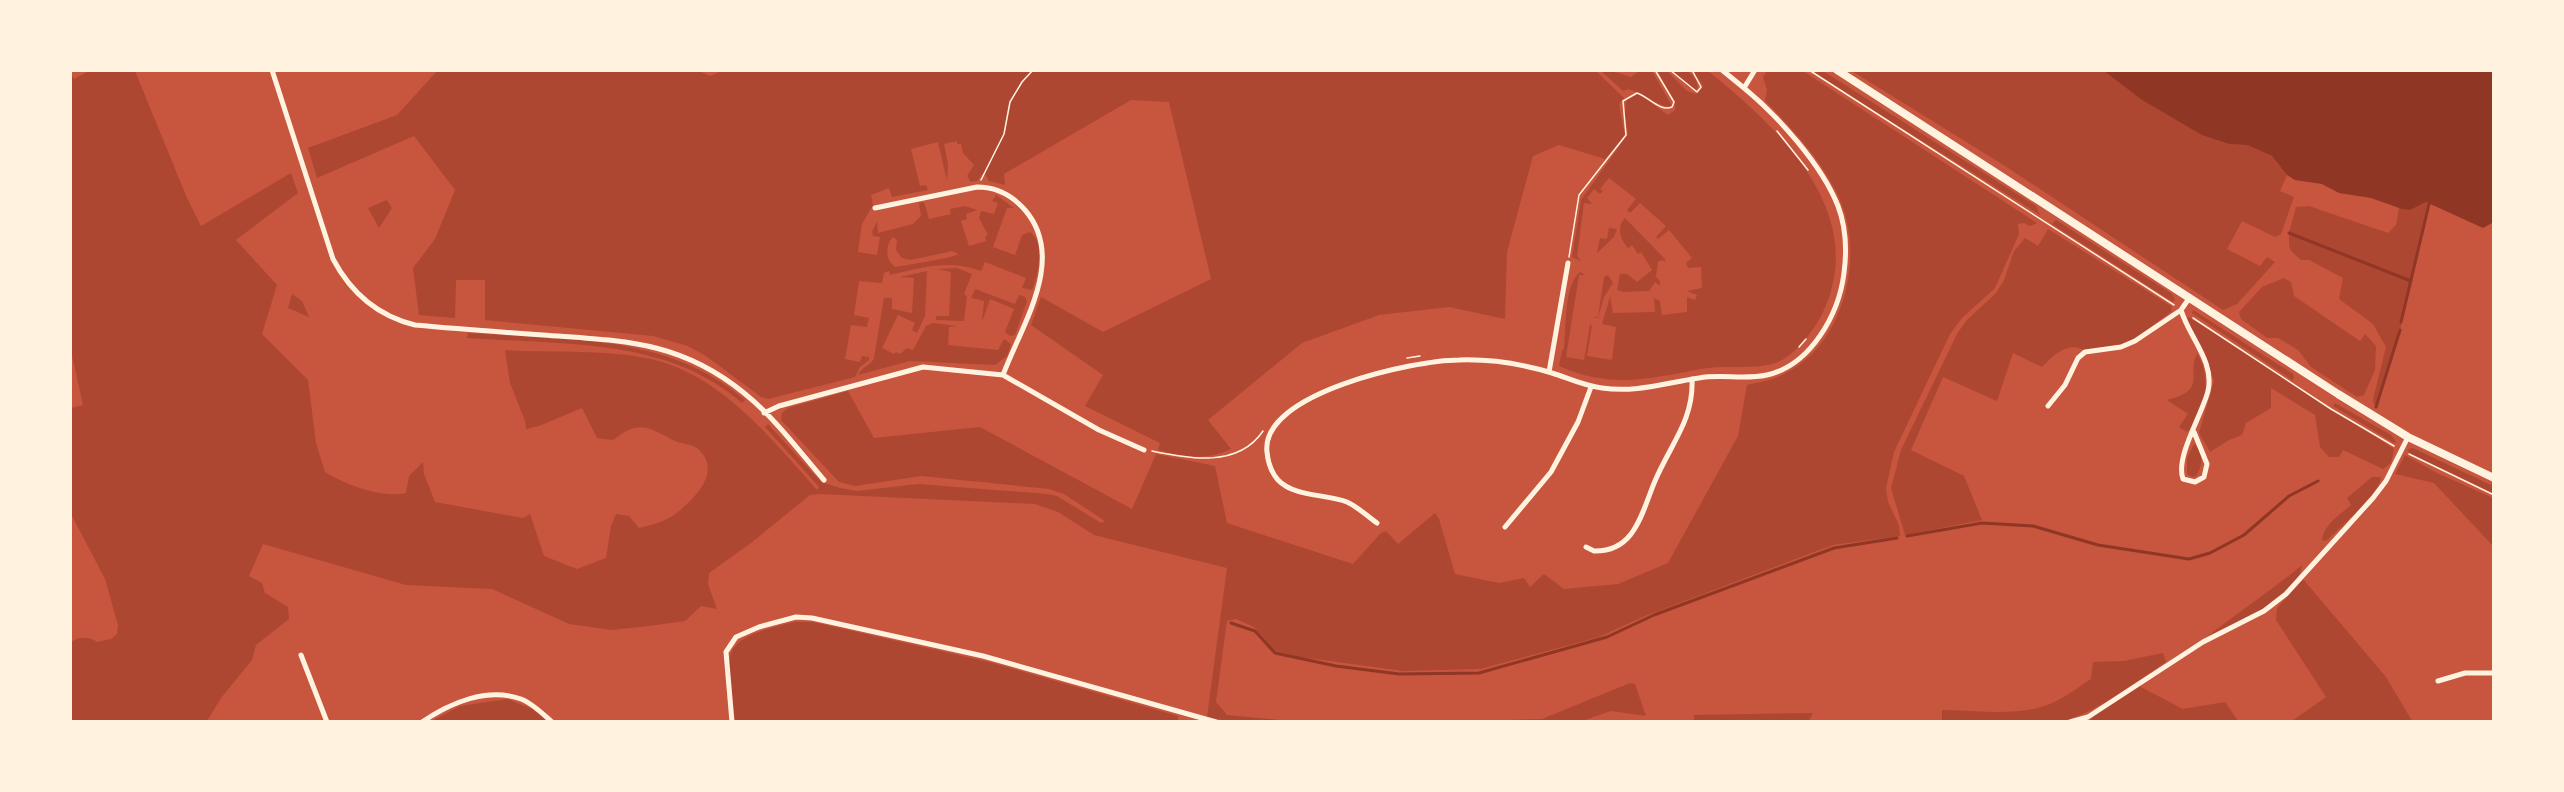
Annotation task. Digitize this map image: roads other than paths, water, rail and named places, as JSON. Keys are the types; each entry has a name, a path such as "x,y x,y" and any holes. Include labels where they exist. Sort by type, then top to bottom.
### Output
{"main road":[{"path":"1837,70 2408,437 2493,478"}],"street":[{"path":"272,70 333,259 349,285 372,306 394,319 415,325 655,346 691,358 710,368 744,392 824,480"},
{"path":"1377,523 1348,503 1282,484 1272,472 1268,462 1265,441 1273,426 1304,403 1341,385 1396,368 1427,362 1460,360 1520,365 1549,372 1591,387 1641,390 1692,379 1757,376 1786,368 1810,347 1826,327 1836,306 1843,282 1845,232 1834,196 1777,120 1722,70"},
{"path":"1744,88 1755,70"},
{"path":"875,208 976,187 991,187 1006,194 1029,215 1043,243 1040,281 1003,375"},
{"path":"1549,372 1568,263"},
{"path":"2048,406 2065,384 2078,358 2085,352 2128,345 2181,310 2190,297"},
{"path":"2181,310 2186,328 2202,354 2210,379 2194,432 2181,464 2183,479 2194,482 2204,477 2207,464 2194,432"},
{"path":"764,413 779,406 923,367 1003,375 1099,430 1144,450"},
{"path":"1586,547 1594,551 1615,547 1639,525 1654,482 1685,427 1691,405 1692,379"},
{"path":"1505,527 1555,465 1578,422 1591,387"},
{"path":"2070,722 2088,717 2203,642 2264,611 2286,594 2373,498 2386,481 2408,437"},
{"path":"732,722 726,660 728,646 741,634 796,617 983,656 1216,722"},
{"path":"300,654 327,722"},
{"path":"2438,681 2465,674 2493,673"},
{"path":"422,722 454,703 480,696 508,695 524,700 552,722"}],"waterway":[{"path":"2401,322 2429,204"},
{"path":"2289,233 2411,281"},
{"path":"2376,407 2400,330"},
{"path":"1907,536 1982,523 2033,526 2098,545 2189,559 2210,553 2244,535 2289,496 2318,481"},
{"path":"1231,623 1255,631 1275,653 1336,666 1399,674 1479,673 1607,637 1654,615 1834,548 1897,538"}]}
